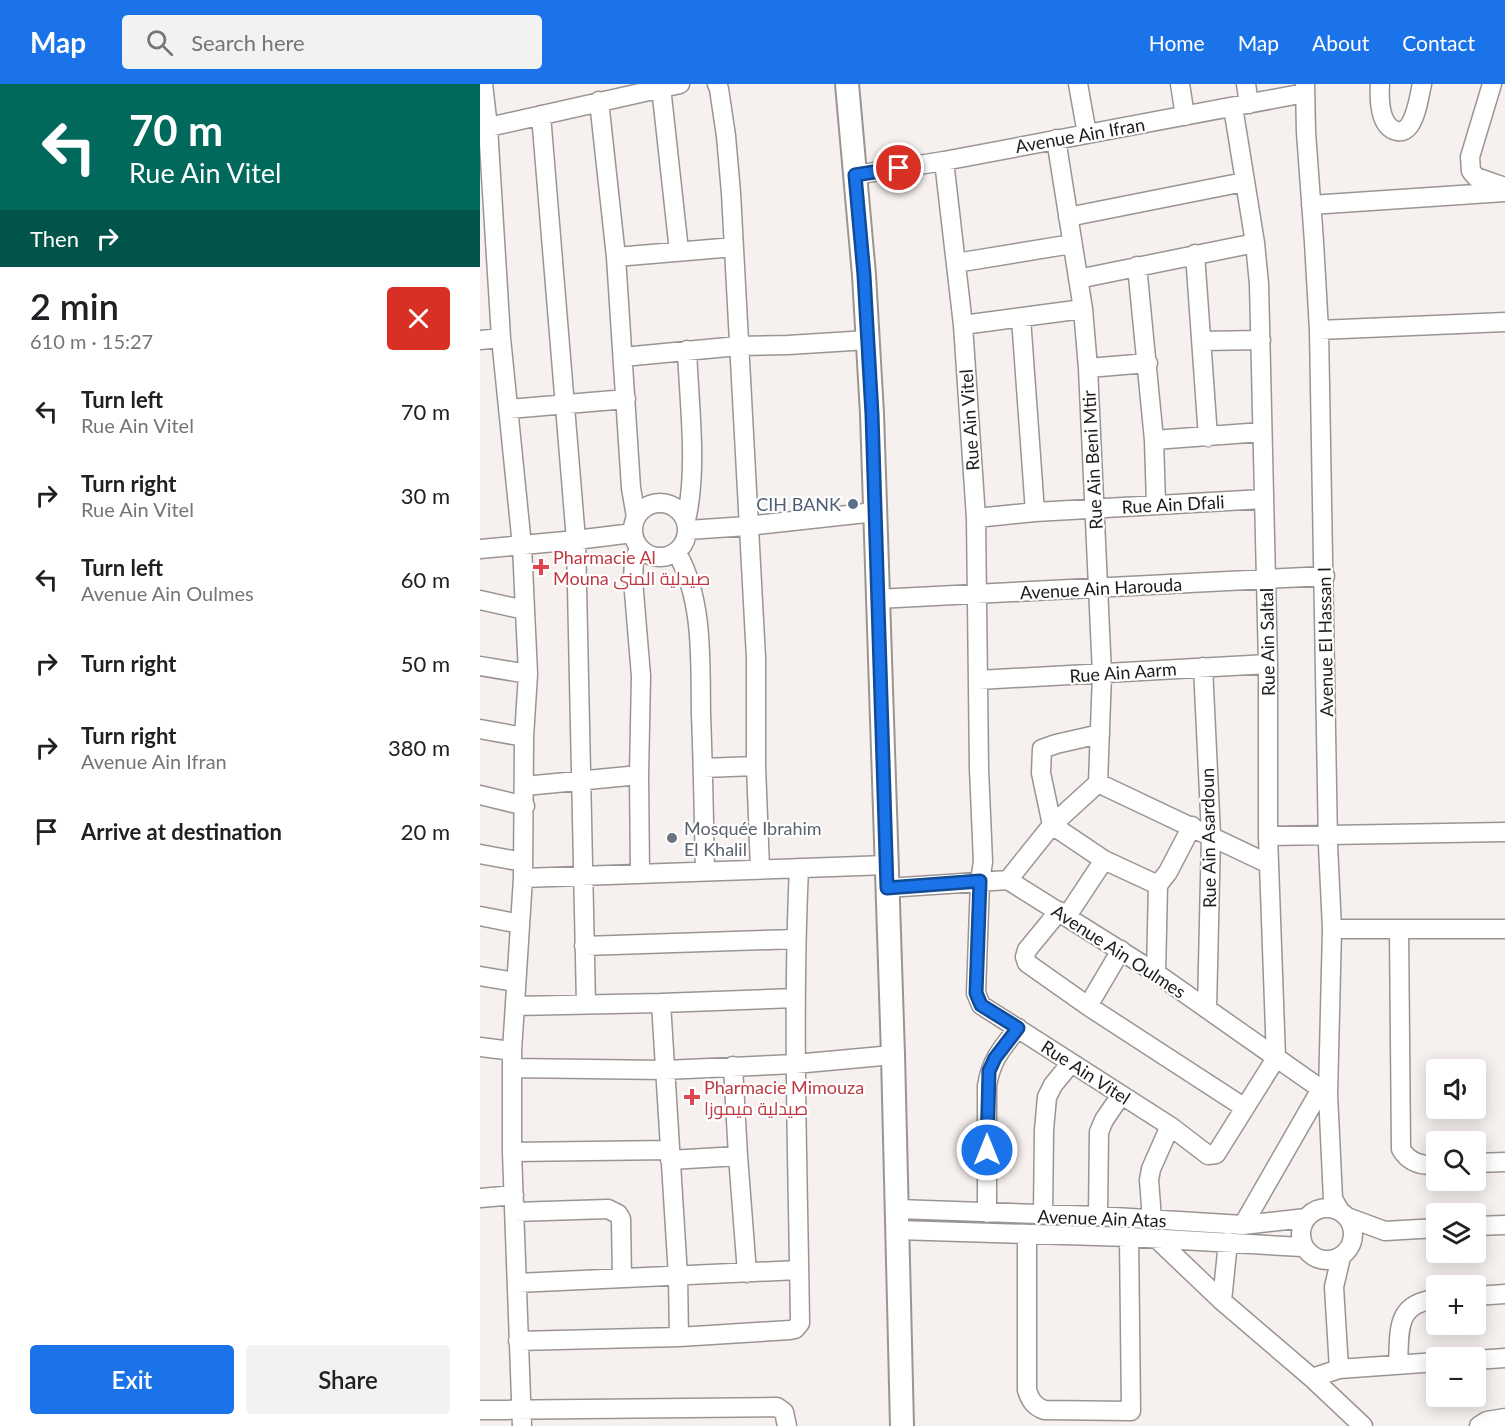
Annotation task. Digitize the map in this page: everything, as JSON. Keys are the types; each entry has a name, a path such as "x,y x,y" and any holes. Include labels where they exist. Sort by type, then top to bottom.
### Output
{"main road":[{"path":"847,84 868,340 893,1055 902,1426"}],"street":[{"path":"483,84 484,128 501,338 522,546 528,674 524,737 523,870 512,1059 512,1152 521,1418"},
{"path":"484,128 680,84"},
{"path":"717,84 726,136 734,247 747,526 756,657 756,766 760,869"},
{"path":"1078,84 1087,134"},
{"path":"1180,84 1185,116"},
{"name":"Rue Ain Saltal","path":"1246,84 1241,105 1244,182 1256,243 1261,340 1268,664 1268,836 1276,1058"},
{"path":"1380,84 1384,121 1398,131 1407,128 1411,123 1422,84"},
{"path":"1492,84 1470,157 1470,165 1476,177 1505,187"},
{"path":"661,87 679,251"},
{"name":"Avenue Ain Ifran","path":"855,175 944,161 1185,116 1241,105 1305,88"},
{"name":"Avenue El Hassan I","path":"1305,88 1319,330 1325,576 1328,834 1332,929 1325,1092 1340,1209"},
{"path":"599,101 616,257 636,533 633,580 641,676 640,874"},
{"path":"541,115 576,540 586,1004"},
{"name":"Rue Ain Beni Mtir","path":"1056,139 1083,309 1088,368 1102,674 1098,783"},
{"name":"Rue Ain Vitel","path":"944,161 963,326 976,518 979,769 983,846 976,993 978,1000 981,1005 1170,1126 1208,1155 1216,1154 1245,1108"},
{"path":"1068,217 1244,182"},
{"path":"1311,205 1505,192"},
{"path":"1078,279 1256,243"},
{"path":"956,263 1072,244"},
{"path":"616,257 734,247"},
{"path":"1195,254 1208,437"},
{"path":"1137,266 1148,363 1156,504"},
{"path":"963,326 1083,309"},
{"path":"1021,318 1035,512"},
{"path":"1319,330 1505,322"},
{"path":"480,340 501,338"},
{"path":"623,357 738,346 868,340"},
{"path":"1202,341 1261,340"},
{"path":"636,533 653,557 665,558 677,553 685,544 692,466 687,350"},
{"path":"1088,368 1148,363"},
{"path":"509,409 626,399"},
{"path":"1154,440 1262,432"},
{"name":"Rue Ain Dfali","path":"976,518 1095,508 1263,499"},
{"path":"636,533 644,507 656,503 668,503 679,510 687,525"},
{"path":"687,525 747,526 875,512"},
{"path":"480,549 636,533"},
{"path":"677,553 691,581 695,601 699,650 705,871"},
{"name":"Avenue Ain Harouda","path":"877,599 1325,576"},
{"path":"480,600 525,610"},
{"name":"Rue Ain Aarm","path":"978,680 1268,664"},
{"path":"480,666 528,674"},
{"name":"Rue Ain Asardoun","path":"1203,667 1211,836 1207,1009"},
{"path":"480,729 524,737"},
{"path":"1100,734 1042,749 1041,773 1052,825 1104,860 1158,885"},
{"path":"703,768 756,766"},
{"path":"525,786 639,775"},
{"path":"887,888 1008,880 1052,825 1098,783 1269,864"},
{"path":"480,795 525,806"},
{"path":"1156,974 1158,885 1168,872 1192,826"},
{"path":"1268,836 1505,832"},
{"path":"480,854 523,870 582,875 887,865"},
{"path":"1104,860 1063,913 1027,950 1025,960 1030,967 1245,1108 1276,1058"},
{"path":"518,1341 679,1337 795,1329 800,1323 795,1064 799,868"},
{"name":"Avenue Ain Oulmes","path":"1008,880 1121,950 1325,1092"},
{"path":"480,916 520,924"},
{"path":"1332,929 1505,929"},
{"path":"1399,929 1401,1149 1405,1157 1420,1165 1426,1165"},
{"path":"584,946 796,939"},
{"path":"1088,1006 1121,950"},
{"path":"480,976 515,982"},
{"path":"515,1006 795,998"},
{"path":"661,1003 678,1276 679,1337"},
{"path":"987,1213 989,1071 995,1058 1018,1028"},
{"path":"480,1047 512,1059 665,1070 795,1064 893,1055"},
{"path":"1043,1215 1047,1096 1071,1063"},
{"path":"733,1066 747,1273"},
{"path":"1243,1225 1325,1092"},
{"path":"1098,1216 1099,1132 1104,1120 1121,1095"},
{"path":"1152,1219 1149,1180 1151,1169 1170,1126"},
{"path":"512,1152 738,1156"},
{"path":"1486,1163 1505,1162"},
{"path":"480,1198 514,1204 614,1211 621,1219 622,1278"},
{"path":"1334,1287 1308,1250 1301,1235 1302,1226 1310,1214 1331,1208 1340,1209 1384,1231"},
{"path":"1339,1369 1334,1287 1344,1254 1353,1237 1353,1230 1340,1209"},
{"name":"Avenue Ain Atas","path":"897,1220 987,1213 1098,1216 1243,1225 1310,1214"},
{"name":"Avenue Ain Atas","path":"897,1220 1027,1235 1228,1242 1302,1247 1308,1250"},
{"path":"1486,1226 1505,1225"},
{"path":"1308,1250 1328,1261 1384,1231 1426,1229"},
{"path":"1027,1235 1027,1390 1036,1407 1044,1410 1131,1411 1129,1237"},
{"path":"1156,1239 1222,1301 1312,1378 1357,1424"},
{"path":"1222,1301 1228,1242"},
{"path":"517,1283 800,1270"},
{"path":"1486,1295 1505,1294"},
{"path":"1398,1365 1401,1320 1419,1303 1426,1301"},
{"path":"1486,1359 1505,1358"},
{"path":"1312,1378 1339,1369 1426,1363"},
{"path":"480,1410 521,1418 656,1417 777,1407 784,1412 787,1426"},
{"path":"1479,1426 1487,1421 1505,1418"}],"place":[{"name":"CIH BANK","path":"853,504"},
{"name":"Pharmacie Al Mouna صيدلية المنى","path":"541,567"},
{"name":"Mosquée Ibrahim El Khalil","path":"672,838"},
{"name":"Pharmacie Mimouza صيدلية ميموزا","path":"692,1097"}],"route":[{"path":"899,168 855,175 864,275 872,414 887,888 980,881 976,993 981,1005 1018,1028 995,1058 989,1071 987,1150"}]}
